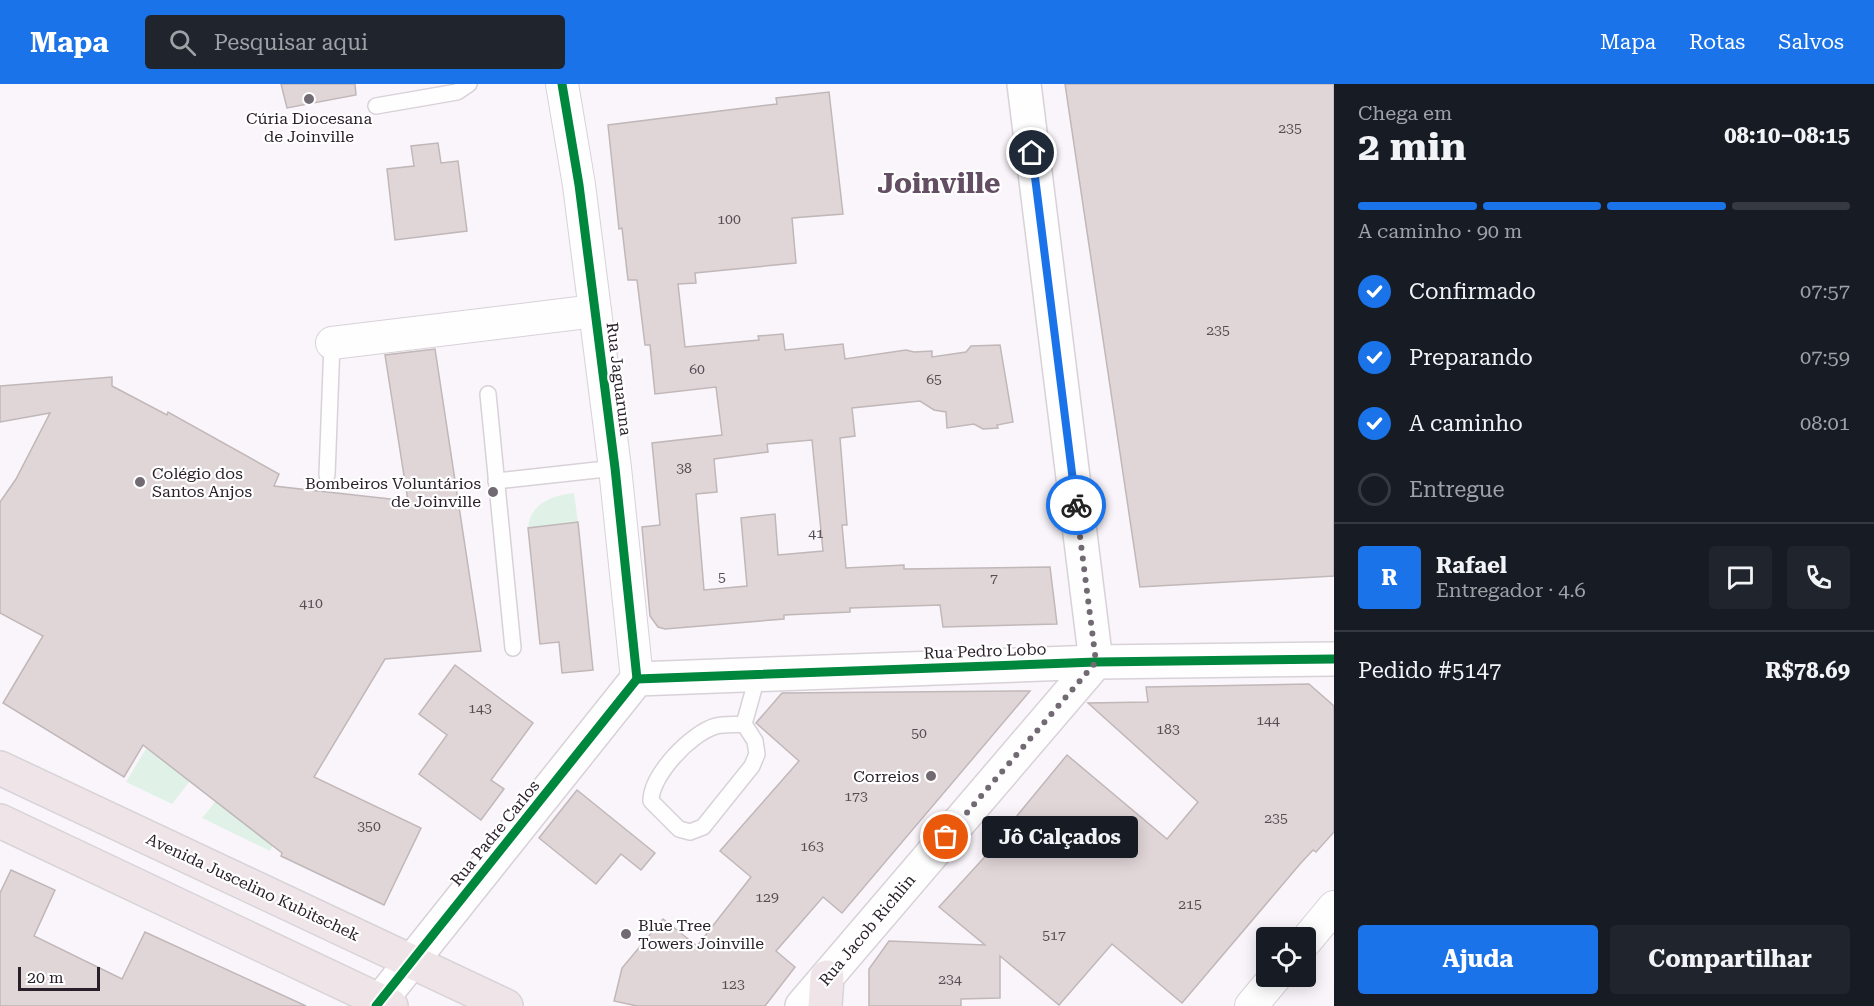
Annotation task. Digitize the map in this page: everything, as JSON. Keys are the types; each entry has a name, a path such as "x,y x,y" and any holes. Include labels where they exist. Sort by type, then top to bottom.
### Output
{"main road":[{"path":"1024,84 1096,662"},
{"name":"Rua Pedro Lobo","path":"637,679 1096,662 1334,659"},
{"name":"Rua Jacob Richlin","path":"802,1006 826,992 1096,662"},
{"name":"Rua Padre Carlos","path":"382,1004 411,962 637,679"},
{"name":"Avenida Juscelino Kubitschek","path":"0,768 506,1006"},
{"path":"0,821 382,1004"}],"street":[{"name":"Rua Jaguaruna","path":"562,84 579,185 615,468 637,679"},
{"path":"332,344 595,311"},
{"path":"1316,929 1334,908"},
{"path":"1251,1006 1267,987"}],"lane":[{"path":"376,106 461,87"},
{"path":"327,475 332,344"},
{"path":"488,394 513,648"},
{"path":"496,481 615,468"},
{"path":"744,724 716,726 684,746 656,781 651,801 679,829 690,832 703,827 752,766 757,754 755,741 744,724 758,674"}],"green space":[{"path":"574,493 578,522 528,528 533,512 538,506 551,498"},
{"path":"147,747 190,781 172,804 126,782"},
{"path":"216,801 273,845 270,851 202,818"}],"building":[{"name":"Cúria Diocesana de Joinville","path":"281,84 355,84 356,95 287,108"},
{"path":"1065,84 1334,84 1334,576 1140,587"},
{"path":"829,92 843,214 792,218 796,263 695,273 696,283 678,284 685,347 759,340 758,336 783,334 785,350 843,344 845,359 906,350 932,351 932,357 966,352 971,346 1000,345 1013,422 997,425 998,428 983,429 974,424 947,428 946,412 934,410 920,401 852,408 855,436 840,438 847,525 842,525 846,568 904,565 904,569 1050,567 1057,624 943,627 940,605 850,608 850,612 784,615 784,619 665,629 658,627 650,616 642,527 660,525 652,443 722,435 716,387 655,394 650,345 645,345 637,280 628,280 622,228 619,229 608,125 777,104 776,98","holes":["812,440 823,551 778,555 775,514 741,518 747,586 704,590 696,494 717,492 714,459 768,452 767,444"]},
{"path":"438,143 441,163 458,161 467,231 395,240 387,169 414,166 411,146"},
{"path":"435,349 481,651 385,659 314,777 421,828 384,905 281,856 282,853 143,745 124,777 3,703 43,636 0,613 0,502 16,479 50,413 0,422 0,386 112,377 112,386 167,415 168,412 279,474 274,486 408,501 385,355"},
{"path":"578,522 593,670 562,673 559,642 540,644 528,528"},
{"path":"455,665 533,723 491,780 504,789 481,820 419,774 447,735 419,714"},
{"path":"1309,684 1334,706 1334,832 1316,852 1313,850 1300,864 1182,1003 1112,944 1059,1005 1000,956 1000,998 961,999 961,1006 869,1006 869,969 889,941 985,945 939,907 991,850 997,856 1023,822 1016,817 1067,755 1167,839 1198,802 1088,703 1148,702 1146,687"},
{"path":"1030,691 842,913 823,897 776,951 795,967 765,1006 637,1006 614,1001 622,968 663,919 697,946 751,877 720,851 799,761 756,723 782,693"},
{"path":"577,790 655,853 641,870 621,854 596,884 539,838"},
{"path":"11,870 55,890 34,936 122,979 145,932 306,1006 0,1006 0,893"}],"cycle path":[{"path":"562,84 579,185 615,468 637,679"},
{"path":"637,679 1096,662 1334,659"},
{"path":"376,1006 637,679"}],"way so far":[{"path":"946,837 1096,662 1076,505"}],"place":[{"name":"Cúria Diocesana de Joinville","path":"309,99"},
{"name":"Colégio dos Santos Anjos","path":"140,482"},
{"name":"Bombeiros Voluntários de Joinville","path":"493,492"},
{"name":"Correios","path":"931,776"},
{"name":"Jô Calçados","path":"946,837"},
{"name":"Blue Tree Towers Joinville","path":"626,934"}],"district":[{"name":"Joinville","path":"939,183"}],"route":[{"path":"1032,153 1076,505"}]}
